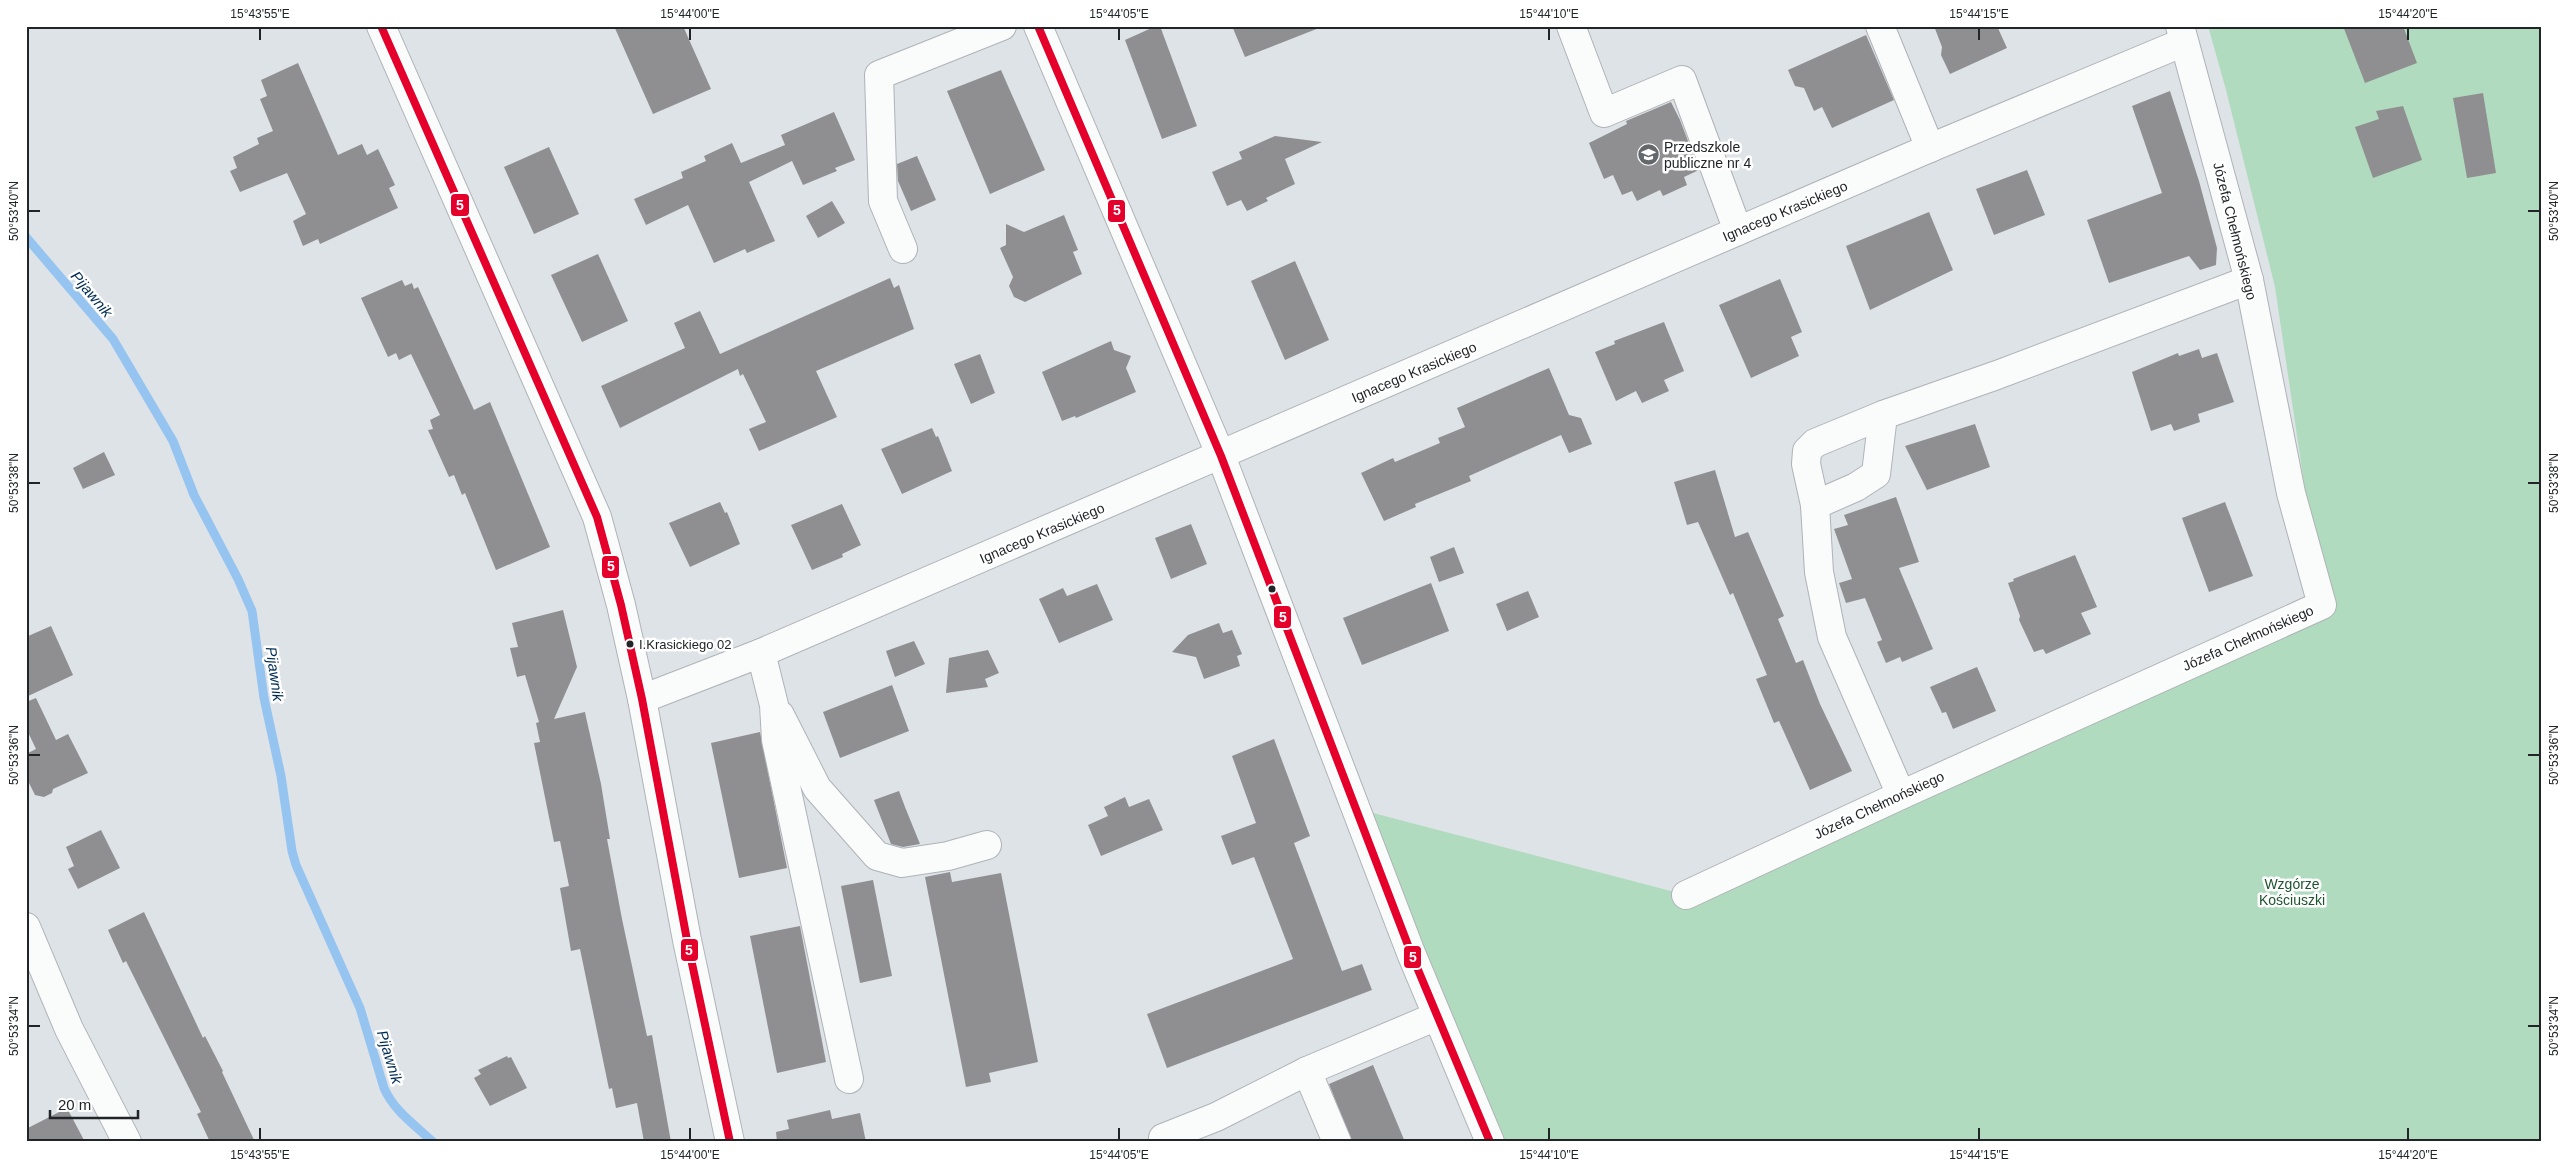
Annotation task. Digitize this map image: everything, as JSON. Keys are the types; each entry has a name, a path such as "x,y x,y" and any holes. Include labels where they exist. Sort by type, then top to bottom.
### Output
{"street":[{"path":"381,26 597,516 621,605 642,700 687,940 730,1142"},
{"path":"902,248 883,201 879,75 1002,26"},
{"path":"1038,26 1221,456 1362,826 1437,1016 1490,1142"},
{"path":"1571,26 1604,113 1682,80 1738,231"},
{"path":"1880,26 1930,148"},
{"name":"Ignacego Krasickiego","path":"642,700 761,654 1221,456 1930,148 2185,32"},
{"name":"Józefa Chełmońskiego","path":"1686,895 1901,795 2322,605 2291,493 2249,280 2185,32"},
{"path":"1901,795 1832,637 1819,572 1815,505 1806,464 1807,451 1815,443 1883,415 1997,375 2249,280"},
{"path":"1815,505 1856,487 1876,474 1883,415"},
{"path":"761,654 774,705 776,740 849,1079"},
{"path":"774,705 817,788 877,856 902,863 948,856 987,845"},
{"path":"26,927 69,1029 127,1142"},
{"path":"1163,1138 1216,1117 1308,1071 1437,1016"},
{"path":"1308,1071 1337,1142"}],"green space":[{"name":"Wzgórze Kościuszki","path":"2208,26 2542,26 2542,1142 1490,1142 1354,808 1686,895 2322,605 2324,574 2305,490 2275,287 2226,90"}],"building":[{"path":"614,26 683,26 711,89 653,114"},
{"path":"1160,26 1197,126 1162,139 1125,40"},
{"path":"1232,26 1319,26 1319,28 1245,57"},
{"path":"1934,26 1997,26 2007,48 1950,74 1941,55 1942,47"},
{"path":"2343,26 2403,26 2417,63 2365,83"},
{"path":"1866,35 1894,100 1832,128 1822,107 1814,111 1804,88 1795,86 1788,70"},
{"path":"298,63 338,155 362,144 367,155 378,149 395,185 389,188 398,208 320,244 318,239 303,246 293,221 306,214 287,173 240,192 230,171 237,168 233,157 259,144 257,138 273,131 260,99 267,96 261,80"},
{"path":"1001,70 1045,170 990,194 947,91"},
{"path":"2170,91 2199,181 2217,248 2216,265 2200,270 2189,256 2109,283 2087,220 2162,193 2132,106"},
{"path":"2483,93 2496,173 2467,178 2453,98"},
{"name":"Przedszkole publiczne nr 4","path":"1671,102 1699,170 1684,177 1687,185 1663,196 1660,190 1637,201 1632,191 1622,195 1613,175 1604,179 1589,143 1627,124 1626,121"},
{"path":"2403,106 2422,160 2373,178 2355,127 2379,119 2376,111"},
{"path":"834,112 855,160 835,168 837,171 803,185 792,161 749,182 775,241 747,253 745,249 714,263 688,205 646,225 634,199 683,178 681,172 706,161 704,156 732,143 741,163 785,145 781,135"},
{"path":"1275,136 1322,142 1285,159 1295,184 1266,198 1268,201 1247,211 1241,200 1227,206 1212,172 1242,159 1239,152"},
{"path":"549,147 579,214 534,234 504,167"},
{"path":"917,156 936,200 911,211 898,181 897,164"},
{"path":"2027,170 2045,215 1994,235 1976,189"},
{"path":"832,201 845,223 818,238 806,216"},
{"path":"1929,212 1953,270 1870,310 1846,246"},
{"path":"1064,215 1078,250 1073,252 1082,274 1025,302 1014,297 1009,286 1013,277 1000,248 1006,245 1006,224 1024,232"},
{"path":"598,254 628,321 582,342 551,275"},
{"path":"1295,261 1329,340 1285,360 1251,281"},
{"path":"890,278 894,288 899,285 914,329 816,371 837,417 759,451 749,429 766,422 743,374 740,376 738,369 620,428 601,386 685,348 674,323 700,311 720,354"},
{"path":"1780,279 1802,332 1791,337 1799,356 1751,378 1719,305"},
{"path":"402,280 405,286 412,283 414,289 418,287 474,410 490,402 550,547 496,570 465,493 462,495 454,475 449,477 428,430 433,429 430,420 440,415 411,354 399,360 396,353 388,357 361,298"},
{"path":"1664,322 1684,371 1664,380 1669,391 1642,403 1636,391 1616,401 1595,352 1615,344 1614,341"},
{"path":"1111,341 1114,350 1131,356 1126,368 1136,392 1076,418 1075,416 1062,421 1042,372"},
{"path":"2199,349 2202,358 2217,353 2234,402 2198,414 2200,422 2174,431 2171,424 2151,431 2132,372 2178,353 2179,356"},
{"path":"980,354 995,393 971,404 954,364"},
{"path":"1549,368 1569,415 1581,418 1592,444 1569,453 1561,435 1469,476 1471,481 1415,504 1416,507 1384,521 1361,473 1393,458 1395,462 1440,443 1438,438 1465,427 1457,408"},
{"path":"1975,424 1990,467 1927,490 1905,446"},
{"path":"932,428 936,437 938,436 952,471 902,494 881,449"},
{"path":"104,452 115,475 83,489 73,468"},
{"path":"1715,470 1735,537 1748,532 1784,616 1778,619 1796,663 1803,660 1820,704 1852,771 1810,790 1779,721 1774,723 1756,679 1767,675 1733,593 1730,595 1698,522 1687,525 1674,482"},
{"path":"1896,497 1919,562 1899,568 1933,649 1902,662 1900,657 1886,663 1877,642 1882,640 1865,598 1846,603 1839,583 1852,579 1834,529 1848,525 1844,515"},
{"path":"720,502 725,513 727,512 740,544 690,567 669,523"},
{"path":"2225,502 2253,576 2209,592 2182,518"},
{"path":"842,504 861,545 842,554 843,557 812,570 791,525"},
{"path":"1191,524 1207,564 1171,579 1155,538"},
{"path":"1454,547 1464,573 1439,582 1430,557"},
{"path":"2075,555 2097,607 2081,613 2091,634 2046,654 2043,649 2034,652 2019,620 2020,616 2008,583 2014,581 2013,579"},
{"path":"1431,583 1449,631 1362,665 1343,618"},
{"path":"1097,584 1113,620 1059,643 1039,599 1063,588 1067,596"},
{"path":"1528,591 1539,617 1507,631 1496,604"},
{"path":"563,610 577,667 554,719 585,712 601,784 610,839 607,839 622,919 647,1036 652,1035 671,1142 644,1142 637,1103 616,1108 612,1088 609,1089 580,949 571,951 560,888 569,886 560,841 554,842 534,743 540,742 536,723 539,722 525,675 517,677 510,648 518,647 512,623"},
{"path":"1219,623 1223,633 1232,630 1242,654 1237,656 1240,666 1204,679 1196,657 1172,652 1188,635"},
{"path":"51,626 73,675 26,697 26,637"},
{"path":"914,641 925,664 895,677 886,651"},
{"path":"988,650 999,673 985,679 988,687 946,693 949,658"},
{"path":"1977,667 1996,711 1953,729 1946,712 1942,713 1930,687"},
{"path":"892,685 909,731 840,758 823,712"},
{"path":"36,698 56,740 68,734 88,773 53,789 52,793 44,797 35,795 26,777 26,754 36,749 26,728 26,702"},
{"path":"760,732 787,868 739,878 711,743"},
{"path":"1274,739 1310,836 1294,843 1342,971 1362,964 1372,990 1167,1068 1147,1014 1293,959 1254,857 1232,865 1221,836 1256,823 1232,756"},
{"path":"899,791 920,844 903,847 891,844 874,800"},
{"path":"1125,797 1129,807 1149,799 1163,830 1101,856 1088,825 1108,816 1104,807"},
{"path":"101,830 120,868 78,889 68,869 74,866 66,847"},
{"path":"950,872 952,882 1001,873 1038,1062 989,1073 991,1082 966,1087 925,877"},
{"path":"873,880 892,976 860,983 841,886"},
{"path":"144,912 203,1038 205,1036 223,1071 255,1142 210,1142 197,1114 201,1112 126,961 123,963 108,930"},
{"path":"800,926 826,1062 777,1073 750,936"},
{"path":"507,1056 508,1058 511,1057 527,1088 490,1106 474,1078 481,1074 478,1070"},
{"path":"1373,1065 1405,1142 1352,1142 1329,1084"},
{"path":"67,1108 85,1142 26,1142 26,1129"},
{"path":"830,1110 832,1119 860,1113 866,1142 777,1142 776,1132 789,1129 787,1120"}],"waterway":[{"name":"Pijawnik","path":"26,237 113,339 173,441 194,495 238,579 252,611 264,698 281,776 292,851 296,865 360,1008 384,1088 399,1111 433,1142"}],"transit line":[{"name":"5","path":"381,26 597,517 621,605 642,699 687,940 730,1142"},
{"name":"5","path":"1038,26 1221,456 1411,953 1490,1142"}],"place":[{"name":"Przedszkole publiczne nr 4","path":"1648,155"},
{"name":"I.Krasickiego 02","path":"630,644"}]}
